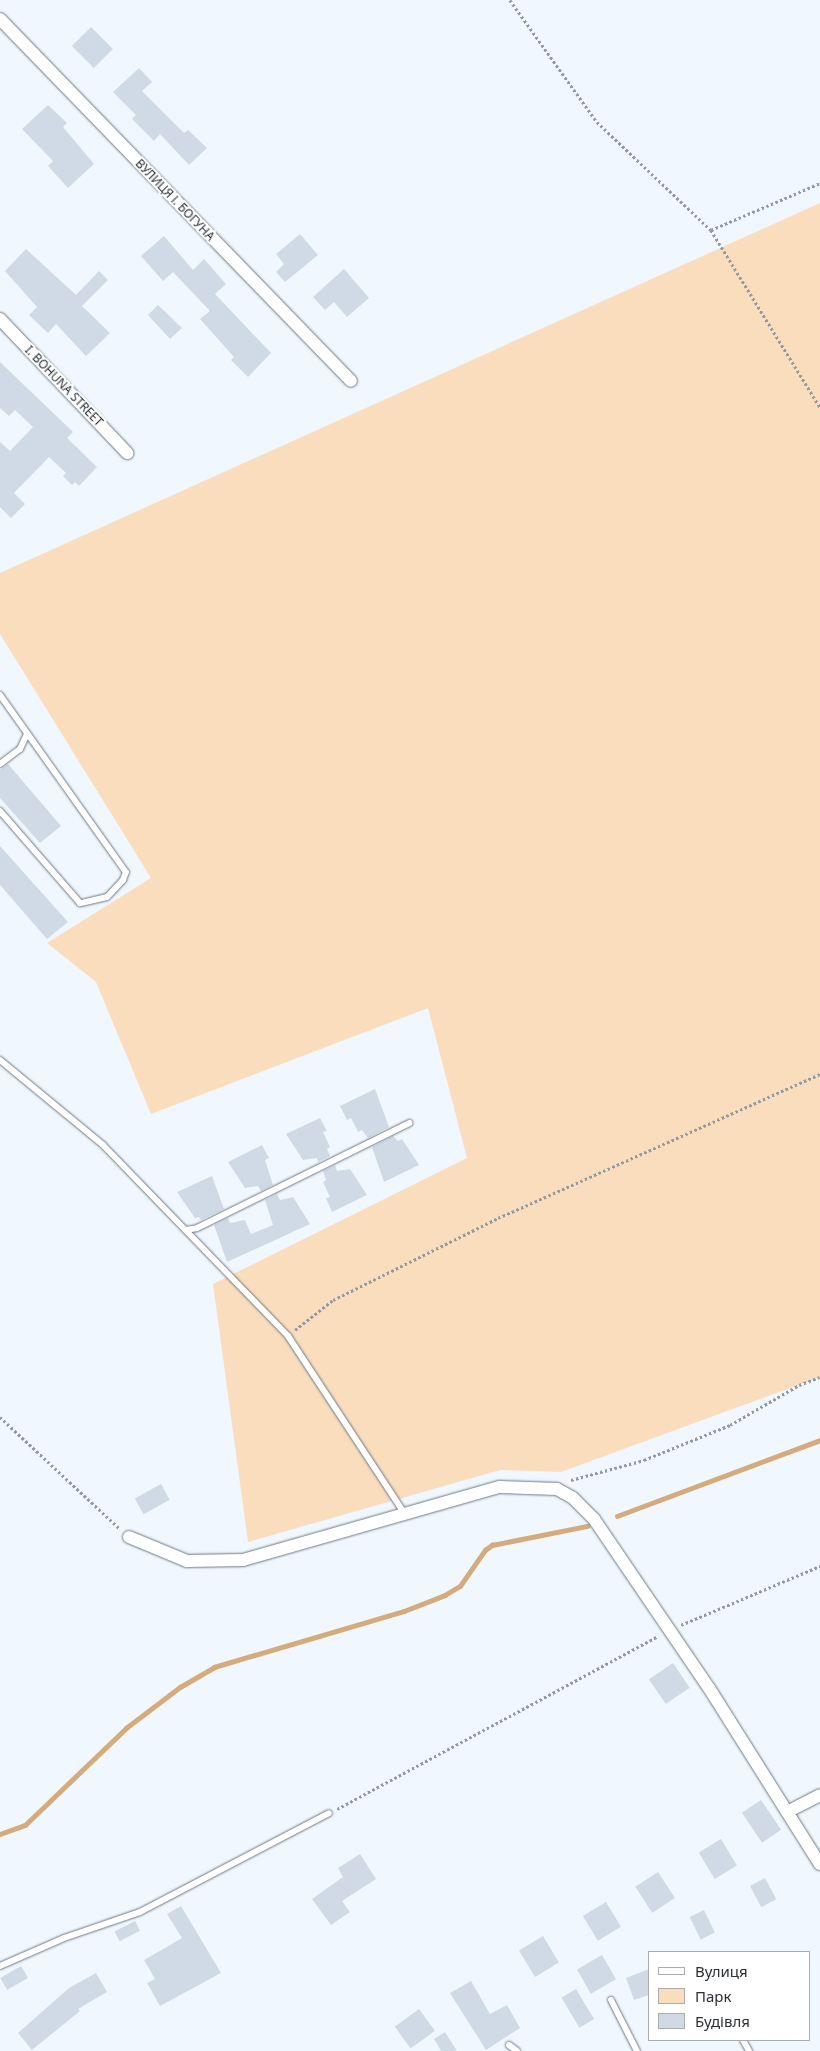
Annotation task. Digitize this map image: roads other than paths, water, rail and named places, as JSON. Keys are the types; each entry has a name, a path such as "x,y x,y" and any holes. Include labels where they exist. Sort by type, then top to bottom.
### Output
{"street":[{"name":"ВУЛИЦЯ І. БОГУНА","path":"0,19 351,381"},
{"name":"I. BOHUNA STREET","path":"0,319 127,453"},
{"path":"129,1537 187,1561 243,1560 500,1487 557,1489 573,1498 594,1519 670,1630 820,1864"},
{"path":"788,1812 820,1795"}],"lane":[{"path":"0,694 126,872 123,880 106,897 80,903 0,811"},
{"path":"0,764 20,749 27,734"},
{"path":"0,1060 103,1145 288,1336 405,1514"},
{"path":"186,1230 197,1228 409,1123"},
{"path":"0,1966 64,1938 140,1912 329,1814"},
{"path":"611,2000 637,2051"},
{"path":"509,2045 517,2051"}],"waterway":[{"path":"617,1516 820,1440"},
{"path":"0,1834 25,1825 126,1728 180,1687 214,1667 404,1611 445,1595 460,1586 485,1550 492,1545 587,1526"}]}
